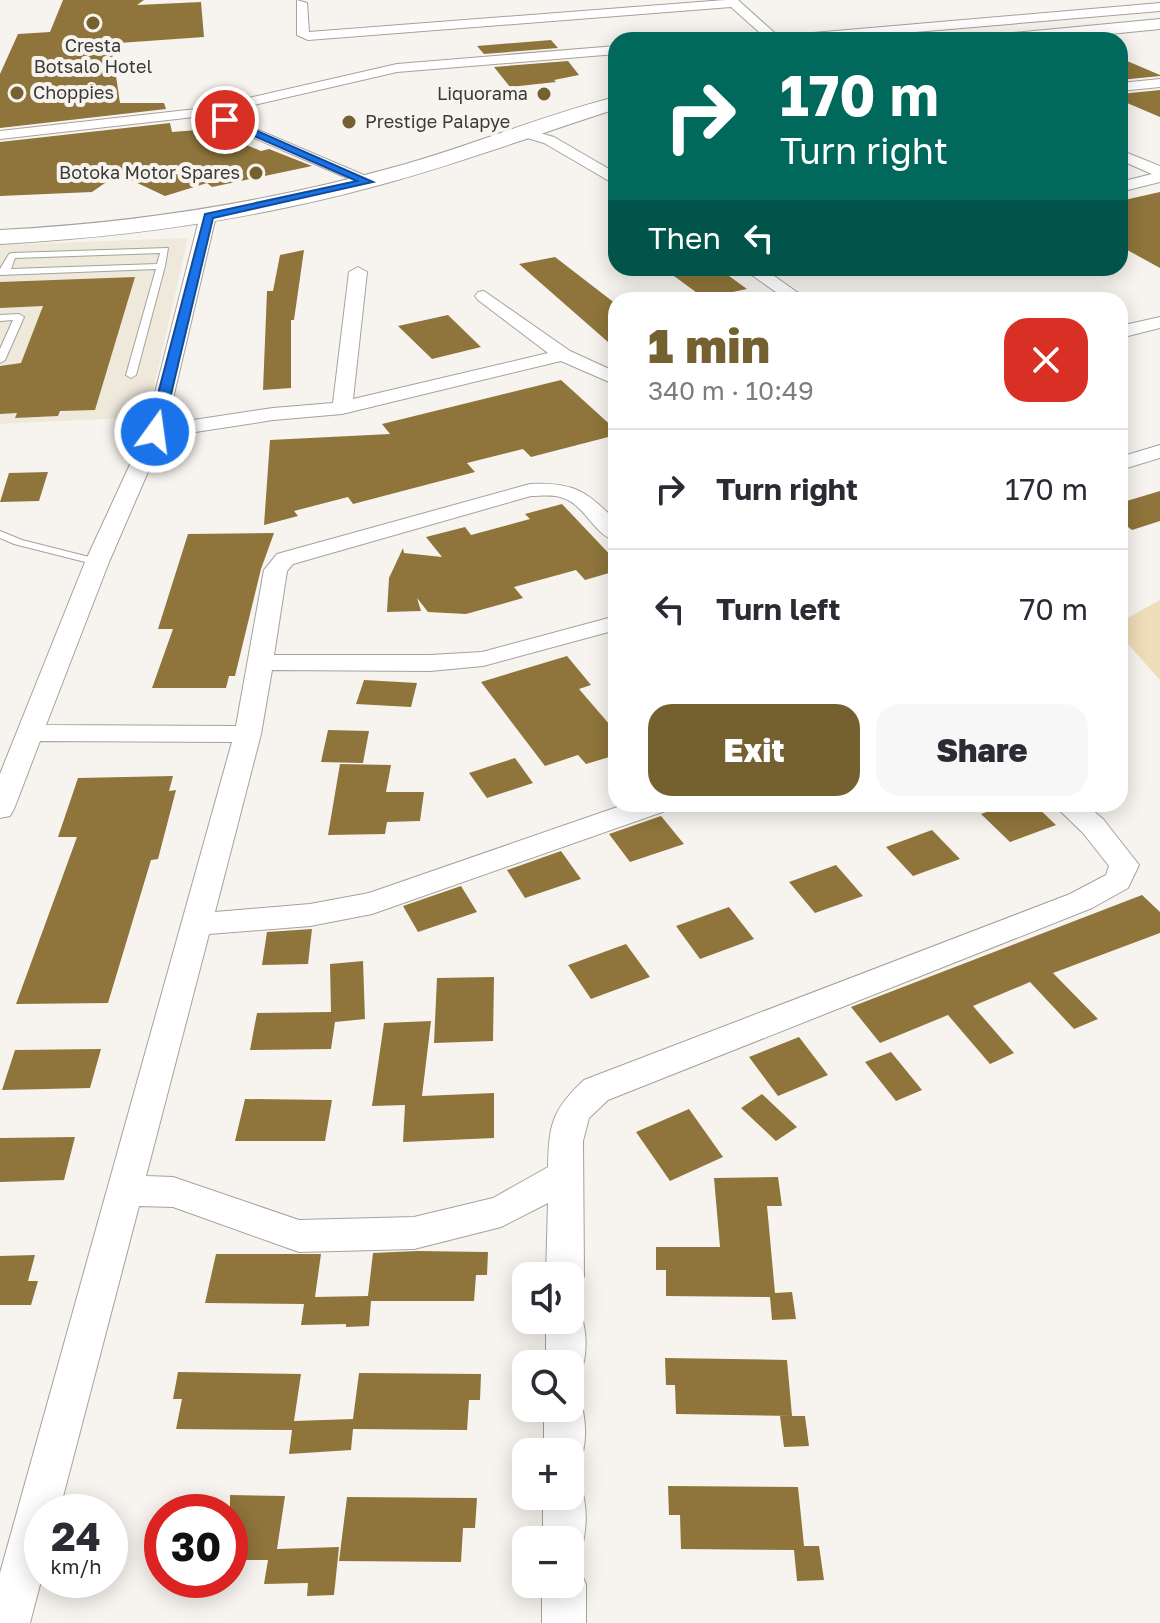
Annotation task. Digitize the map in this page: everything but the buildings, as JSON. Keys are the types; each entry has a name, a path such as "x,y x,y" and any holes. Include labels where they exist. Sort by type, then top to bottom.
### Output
{"street":[{"path":"301,3 303,35 380,42 488,22 732,2 767,32"},
{"path":"476,6 488,22"},
{"path":"1024,6 1070,32 1156,25"},
{"path":"869,32 1160,7"},
{"path":"380,42 397,68"},
{"path":"0,135 205,112 397,68 608,51"},
{"path":"1128,86 1160,83"},
{"path":"0,237 103,231 208,216 368,182 608,105"},
{"path":"205,112 368,182"},
{"path":"522,132 549,140 608,175"},
{"path":"1128,158 1160,175"},
{"path":"1128,185 1160,175"},
{"path":"0,809 97,562 155,432 208,216"},
{"path":"342,408 358,272"},
{"path":"764,276 787,292"},
{"path":"484,296 563,355 608,375"},
{"path":"1128,330 1160,322"},
{"path":"155,432 273,414 342,408 563,355"},
{"path":"1128,459 1160,451"},
{"path":"8,1623 248,734 263,662 276,570 285,559 312,549 508,495 561,488 576,494 608,526"},
{"path":"263,662 430,663 483,659 608,625"},
{"path":"31,733 248,734"},
{"path":"198,924 310,915 372,903 632,812"},
{"path":"565,1262 566,1141 573,1112 596,1090 1081,901 1118,881 1124,865 1093,826 1076,812"},
{"path":"123,1190 173,1192 299,1236 414,1233 501,1212 565,1175"},
{"path":"564,1598 564,1623"}],"lane":[{"path":"2,272 12,256 165,250 131,375"},
{"path":"2,272 161,266"},
{"path":"0,318 19,317 0,360"},
{"path":"0,534 18,542 97,562"}],"shaded area":[{"path":"188,238 147,417 0,424 0,245"},
{"path":"1160,600 1160,680 1128,644 1128,618"}],"place":[{"name":"Cresta Botsalo Hotel","path":"93,23"},
{"name":"Choppies","path":"17,93"},
{"name":"Liquorama","path":"544,94"},
{"name":"Prestige Palapye","path":"349,122"},
{"name":"Botoka Motor Spares","path":"256,173"}],"route":[{"path":"155,432 208,216 368,182 225,120"}]}
